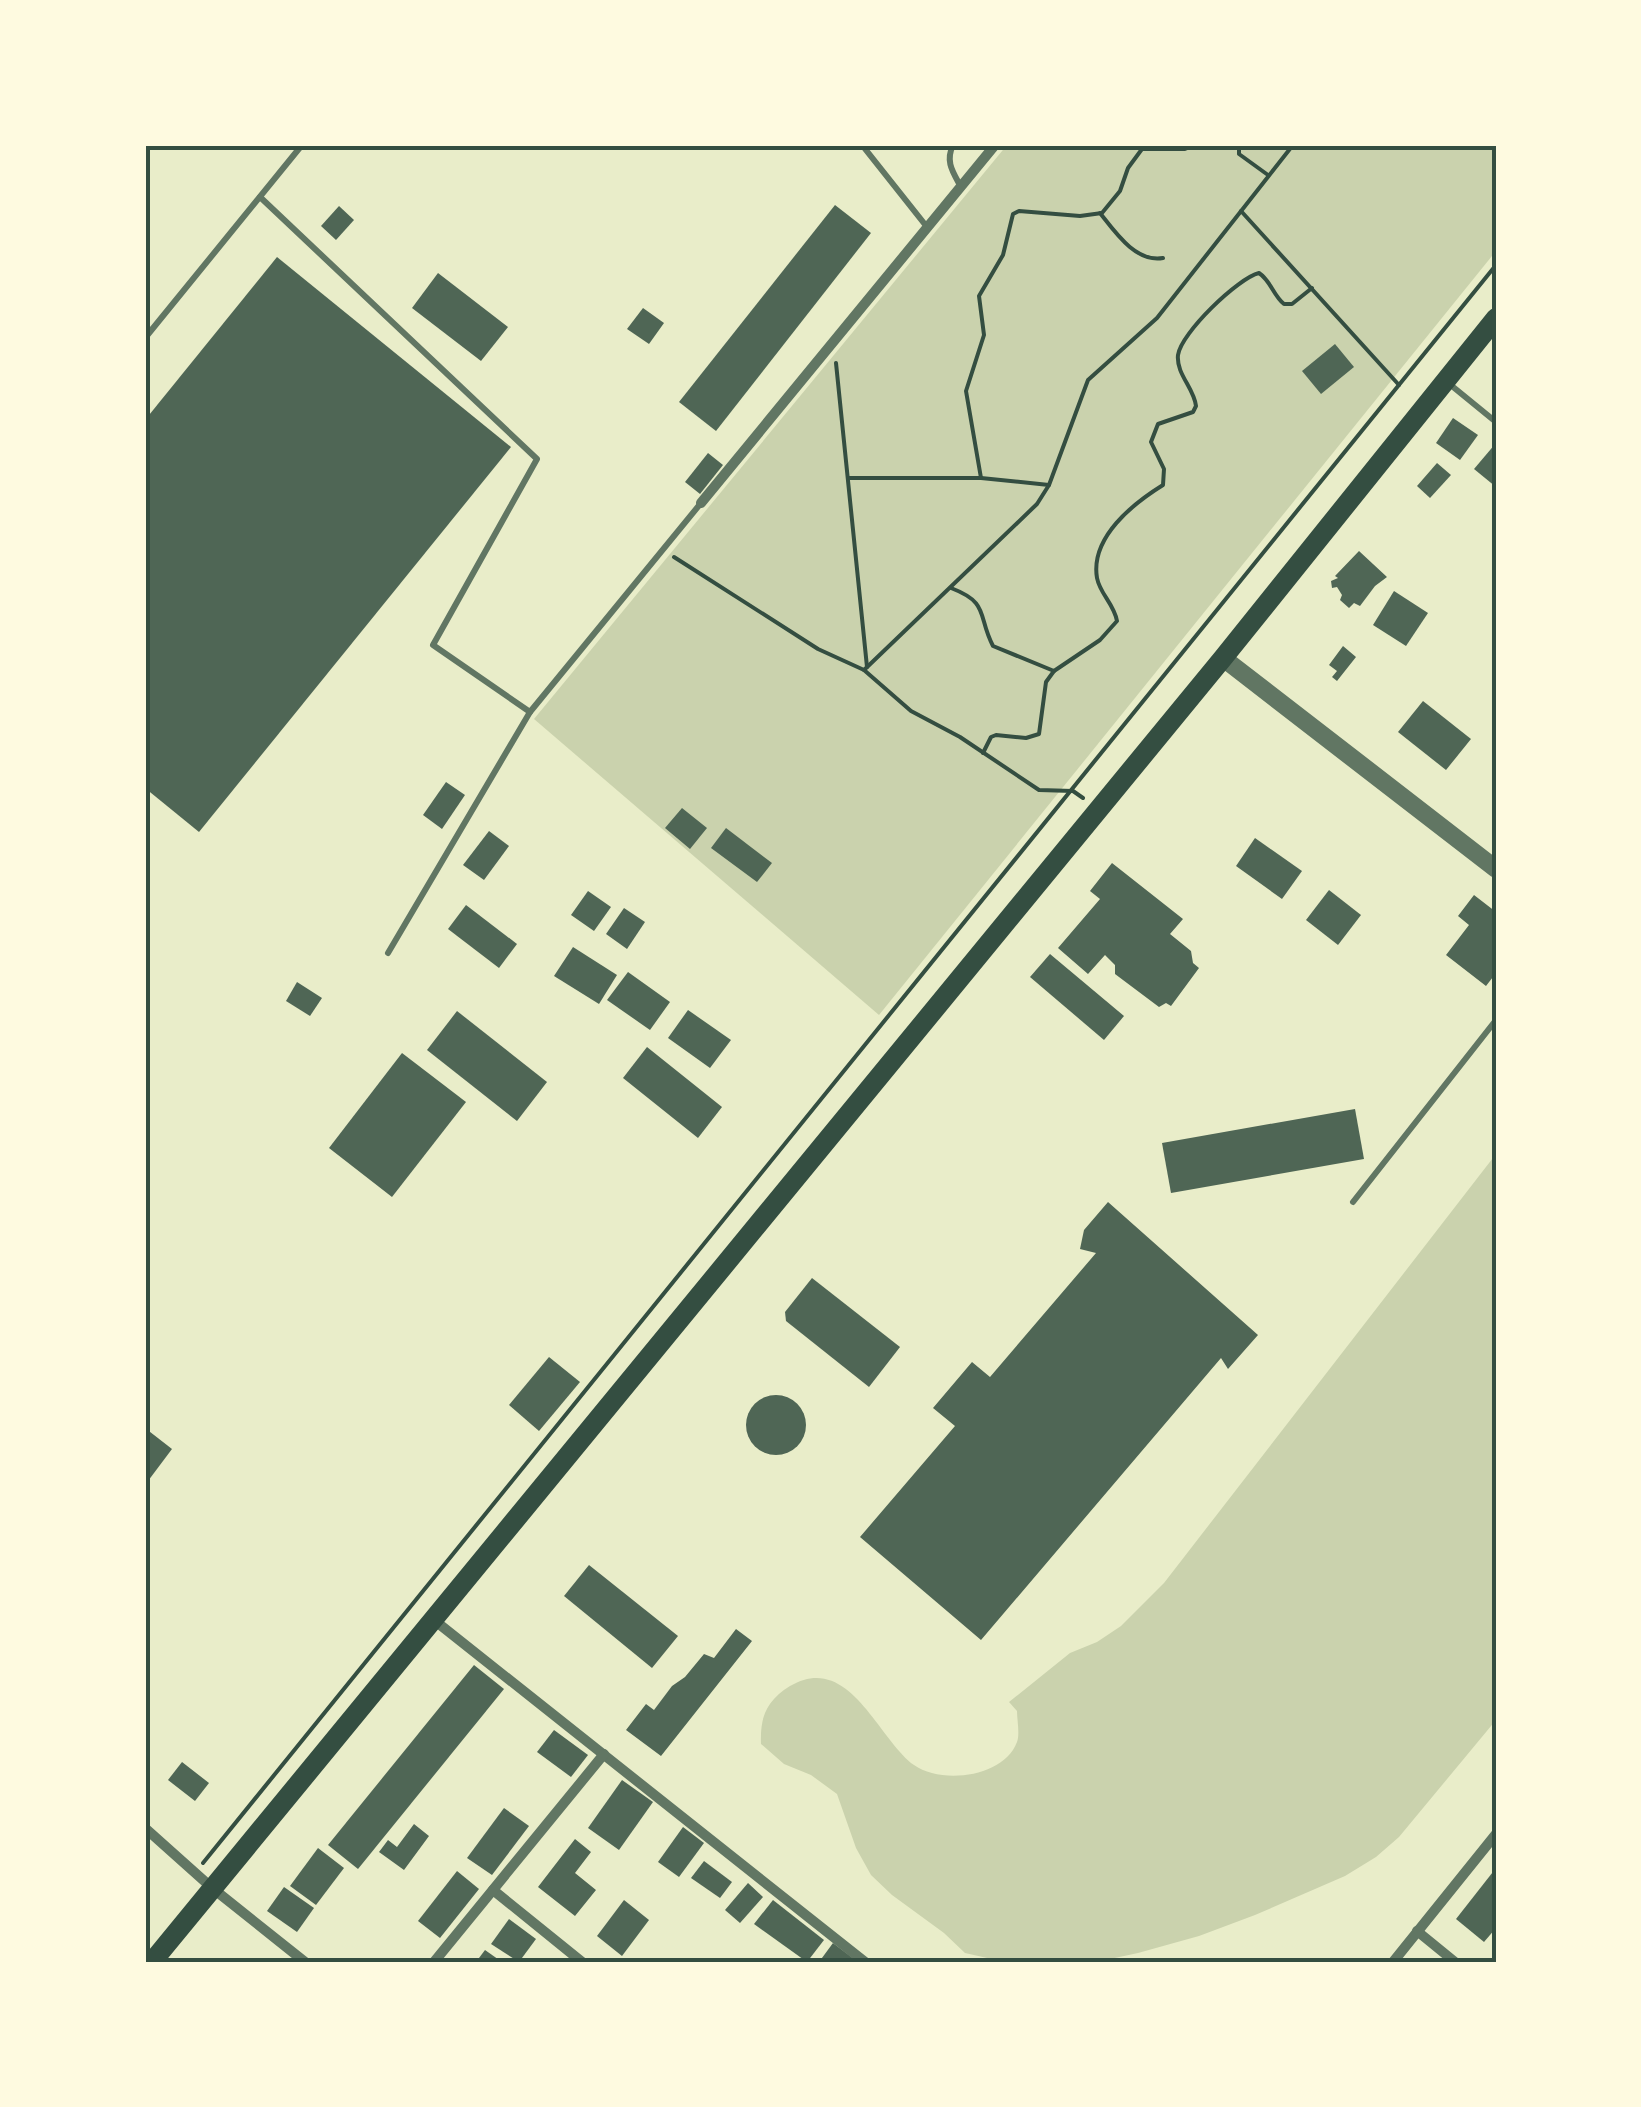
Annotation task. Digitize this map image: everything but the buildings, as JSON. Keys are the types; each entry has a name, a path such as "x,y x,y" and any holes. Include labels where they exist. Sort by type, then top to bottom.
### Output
{"main road":[{"path":"152,1962 203,1880 434,1620 1223,658 1496,318"}],"street":[{"path":"701,503 995,145"},
{"path":"1223,658 1496,869"},
{"path":"434,1620 865,1962"},
{"path":"434,1962 604,1754"},
{"path":"145,1828 305,1962"},
{"path":"1393,1962 1496,1834"},
{"path":"492,1890 582,1962"},
{"path":"1417,1931 1455,1962"}],"lane":[{"path":"145,338 302,145"},
{"path":"862,145 927,228"},
{"path":"953,145 948,156 961,187"},
{"path":"260,197 536,459 433,646 530,712"},
{"path":"1446,381 1496,422"},
{"path":"388,953 530,712 701,503"},
{"path":"1353,1202 1496,1020"}],"path":[{"path":"981,478 966,391 984,335 979,296 1003,255 1009,223 1019,211 1100,214 1120,191 1128,168 1142,149 1184,149 1195,145"},
{"path":"1226,145 1238,146 1239,154 1268,175"},
{"path":"866,669 1037,504 1049,485 1088,380 1157,318 1293,145"},
{"path":"1489,145 1496,148"},
{"path":"1240,210 1399,385"},
{"path":"1100,214 1141,255 1154,260 1163,258"},
{"path":"203,1880 1496,265"},
{"path":"983,753 996,735 1026,738 1038,734 1046,682 1054,670 1100,640 1117,621 1096,576 1098,556 1130,507 1163,484 1164,469 1151,442 1158,424 1194,412 1196,406 1180,370 1178,354 1182,343 1218,302 1249,276 1259,273 1268,279 1276,298 1284,304 1292,304 1312,288"},
{"path":"835,353 866,669"},
{"path":"847,478 981,478 1049,485"},
{"path":"662,549 818,649 866,669 911,710 1039,790 1073,791 1100,808"},
{"path":"951,588 972,596 980,606 994,646 1054,670"}],"green space":[{"path":"1007,145 1496,145 1496,251 879,1015 534,719"},
{"path":"1496,1154 1496,1720 1399,1837 1345,1876 1199,1936 1096,1962 996,1960 965,1953 871,1875 856,1848 837,1794 811,1775 784,1764 761,1744 763,1718 770,1704 790,1686 811,1678 829,1680 861,1703 901,1753 926,1771 955,1776 986,1770 999,1763 1010,1754 1018,1739 1017,1711 1009,1702 1070,1653 1121,1626 1164,1583"}]}
